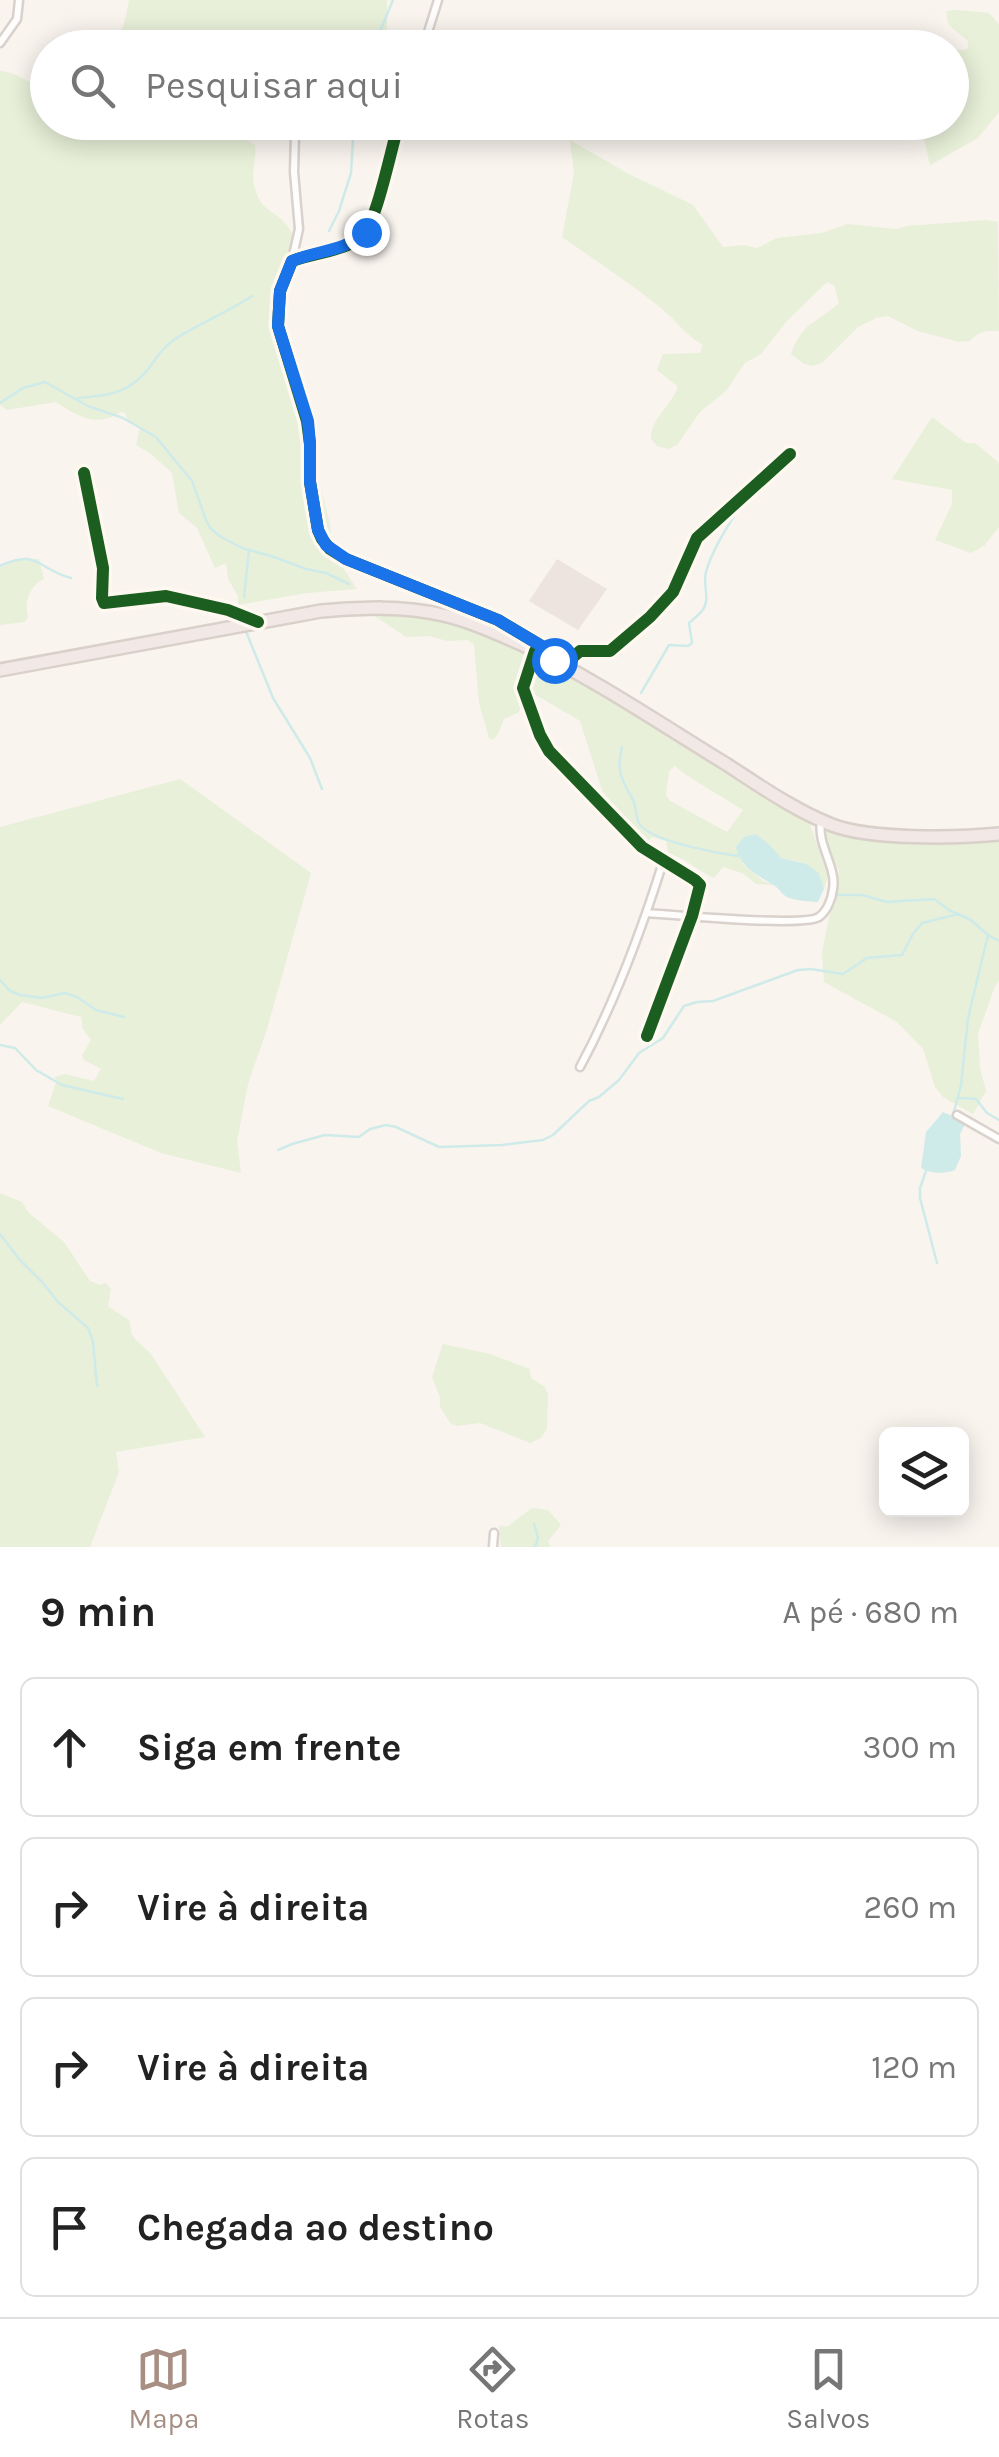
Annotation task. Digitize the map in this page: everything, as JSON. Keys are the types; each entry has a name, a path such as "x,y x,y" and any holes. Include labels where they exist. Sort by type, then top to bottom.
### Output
{"highway":[{"path":"0,670 321,612 394,608 424,611 496,633 548,656 821,820 858,832 886,835 999,834"}],"street":[{"path":"0,43 17,19 19,0"},
{"path":"429,30 438,0"},
{"path":"295,140 300,220 292,261 280,291 278,326 308,421 310,482 318,530 330,549 484,614 548,656 610,650 673,592 697,538 790,454"},
{"path":"292,261 338,249 366,232 395,140"},
{"path":"84,473 103,568 104,603 166,596 228,610 258,622"},
{"path":"548,656 523,688 544,743 642,847 700,885 647,1036"},
{"path":"647,914 779,920 819,917 827,908 833,889 820,838 821,820"},
{"path":"580,1067 647,914 664,862"},
{"path":"956,1116 999,1139"},
{"path":"493,1547 494,1533"}],"shaded area":[{"path":"557,559 607,589 578,630 529,601"}],"green space":[{"path":"129,0 387,0 387,30 121,30"},
{"path":"947,11 989,13 999,24 999,112 978,138 930,165 924,140 969,140 969,30 955,30 948,21"},
{"path":"0,71 30,81 30,140 247,140 255,145 253,180 257,194 264,206 288,227 304,255 285,293 280,315 282,332 298,371 314,434 316,469 330,524 332,552 357,589 238,605 226,563 215,568 197,528 179,513 172,473 136,445 140,428 125,413 95,420 56,402 7,410 0,405"},
{"path":"570,140 693,205 723,247 757,248 777,238 821,233 848,224 896,229 998,222 999,331 983,332 970,341 959,342 918,331 888,316 876,318 858,327 823,362 804,364 791,354 796,343 806,329 839,303 834,285 827,282 786,322 761,354 745,363 726,391 700,412 677,445 668,449 657,446 651,439 654,425 678,387 657,370 663,354 700,353 703,345 649,299 562,237 574,173"},
{"path":"932,417 999,463 999,527 984,546 971,553 935,540 952,504 952,490 892,479"},
{"path":"19,559 39,559 44,579 29,595 25,622 0,625 0,568"},
{"path":"379,600 416,605 502,636 807,816 828,876 824,889 819,873 781,858 756,834 744,837 743,864 774,885 756,884 744,874 723,867 714,878 668,853 666,841 652,837 642,849 602,790 580,721 531,692 518,713 504,719 493,740 489,738 479,703 474,644 429,636 406,637 365,613 311,615 283,610","holes":["675,766 743,810 727,832 670,801 666,795 669,771"]},
{"path":"180,779 311,873 248,1084 237,1141 241,1173 161,1153 48,1106 55,1077 65,1074 94,1081 101,1069 82,1055 91,1040 81,1017 22,1002 0,1025 0,827"},
{"path":"832,824 870,831 999,828 999,981 978,1034 986,1091 973,1114 943,1097 935,1087 923,1049 897,1022 824,982 822,952 839,870 819,829"},
{"path":"0,1193 22,1202 29,1213 64,1242 90,1281 106,1283 111,1289 108,1306 130,1321 135,1339 151,1354 205,1437 116,1452 119,1472 90,1547 0,1547"},
{"path":"443,1344 490,1354 530,1369 531,1378 545,1387 548,1395 547,1429 541,1438 530,1443 480,1423 451,1424 440,1407 432,1377"},
{"path":"532,1508 548,1510 561,1525 548,1541 551,1547 501,1547 499,1525 507,1527"}],"water":[{"path":"756,834 781,858 806,864 819,873 824,889 818,902 787,897 746,866 736,847 744,837"},
{"path":"943,1112 966,1122 960,1134 961,1156 955,1170 942,1173 921,1168 926,1132"}],"waterway":[{"path":"380,30 393,0"},
{"path":"329,231 351,173 353,140"},
{"path":"78,398 126,388 142,376 171,342 252,296"},
{"path":"0,403 23,388 45,382 88,406 123,418 156,437 192,481 210,528 221,537 242,548 326,573 349,584"},
{"path":"641,693 669,645 692,643 689,623 706,603 709,563 741,505"},
{"path":"244,597 249,551"},
{"path":"0,566 30,560 71,578"},
{"path":"245,629 273,698 310,758 322,789"},
{"path":"622,747 621,774 641,826 672,842 738,856"},
{"path":"836,895 862,895 887,902 934,899 999,941"},
{"path":"278,1150 325,1135 359,1137 386,1125 439,1147 543,1140 619,1080 639,1053 663,1038 684,1006 713,1001 798,970 843,974 867,958 902,955 922,923 959,914"},
{"path":"952,1119 961,1085 968,1018 988,935"},
{"path":"0,980 20,995 42,998 65,993 96,1010 124,1017"},
{"path":"0,1045 15,1048 36,1070 62,1085 123,1099"},
{"path":"959,1098 976,1099 999,1120"},
{"path":"926,1171 920,1198 937,1263"},
{"path":"0,1234 58,1302 88,1328 97,1386"},
{"path":"534,1524 538,1538 535,1547"}],"cycle path":[{"path":"394,140 379,198 364,234 345,246 292,261 280,291 278,326 307,421 310,482 318,530 330,549 346,559 498,620 555,654 553,660"},
{"path":"564,665 580,651 610,651 650,617 673,592 697,538 790,454"},
{"path":"84,473 103,568 104,603 166,596 228,610 258,622"},
{"path":"535,651 523,688 549,751 642,847 700,885 647,1036"}],"route":[{"path":"366,232 338,249 292,261 280,291 278,326 308,421 310,482 318,530 336,554 498,620 555,654 554,660"}]}
